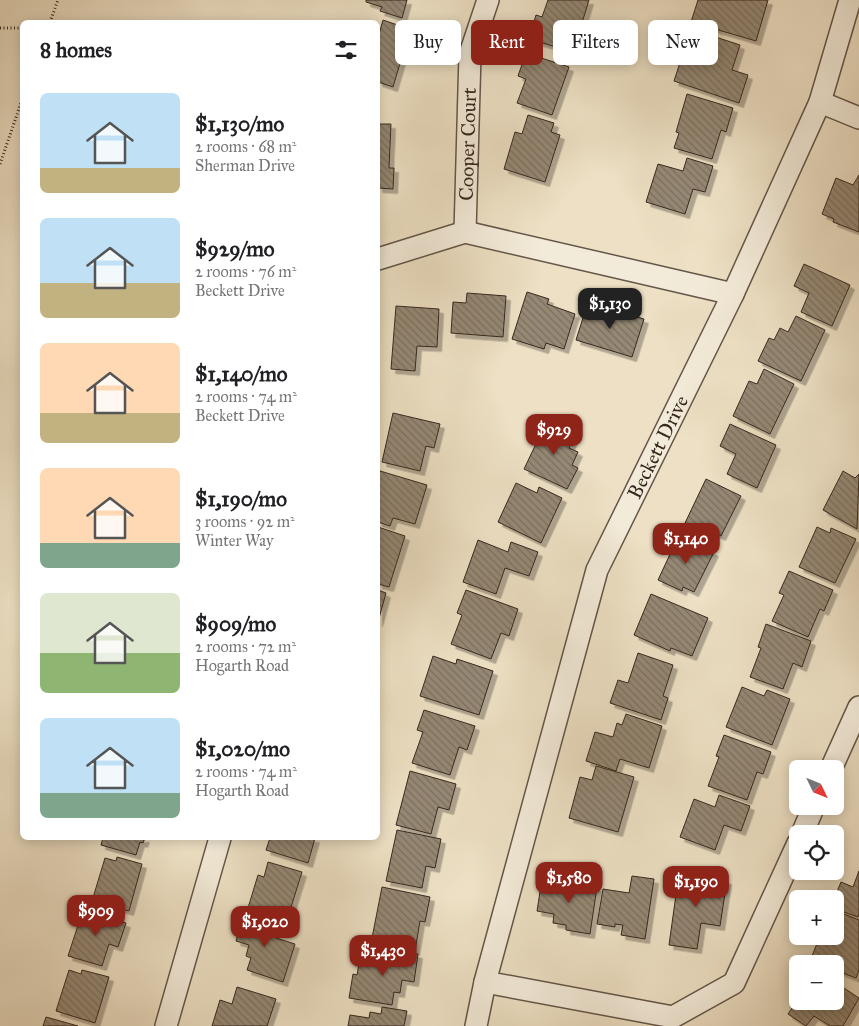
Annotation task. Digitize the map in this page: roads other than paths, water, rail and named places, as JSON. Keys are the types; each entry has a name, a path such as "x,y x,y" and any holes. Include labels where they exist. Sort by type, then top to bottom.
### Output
{"street":[{"name":"Cooper Court","path":"465,232 470,54 488,0"},
{"name":"Beckett Drive","path":"476,1026 485,982 597,570 733,294 820,102 850,0"},
{"path":"820,102 859,118"},
{"path":"380,258 465,232 733,294"},
{"path":"835,760 859,707"},
{"path":"166,1026 219,840"},
{"path":"485,982 673,1017 734,983 789,863"}]}
